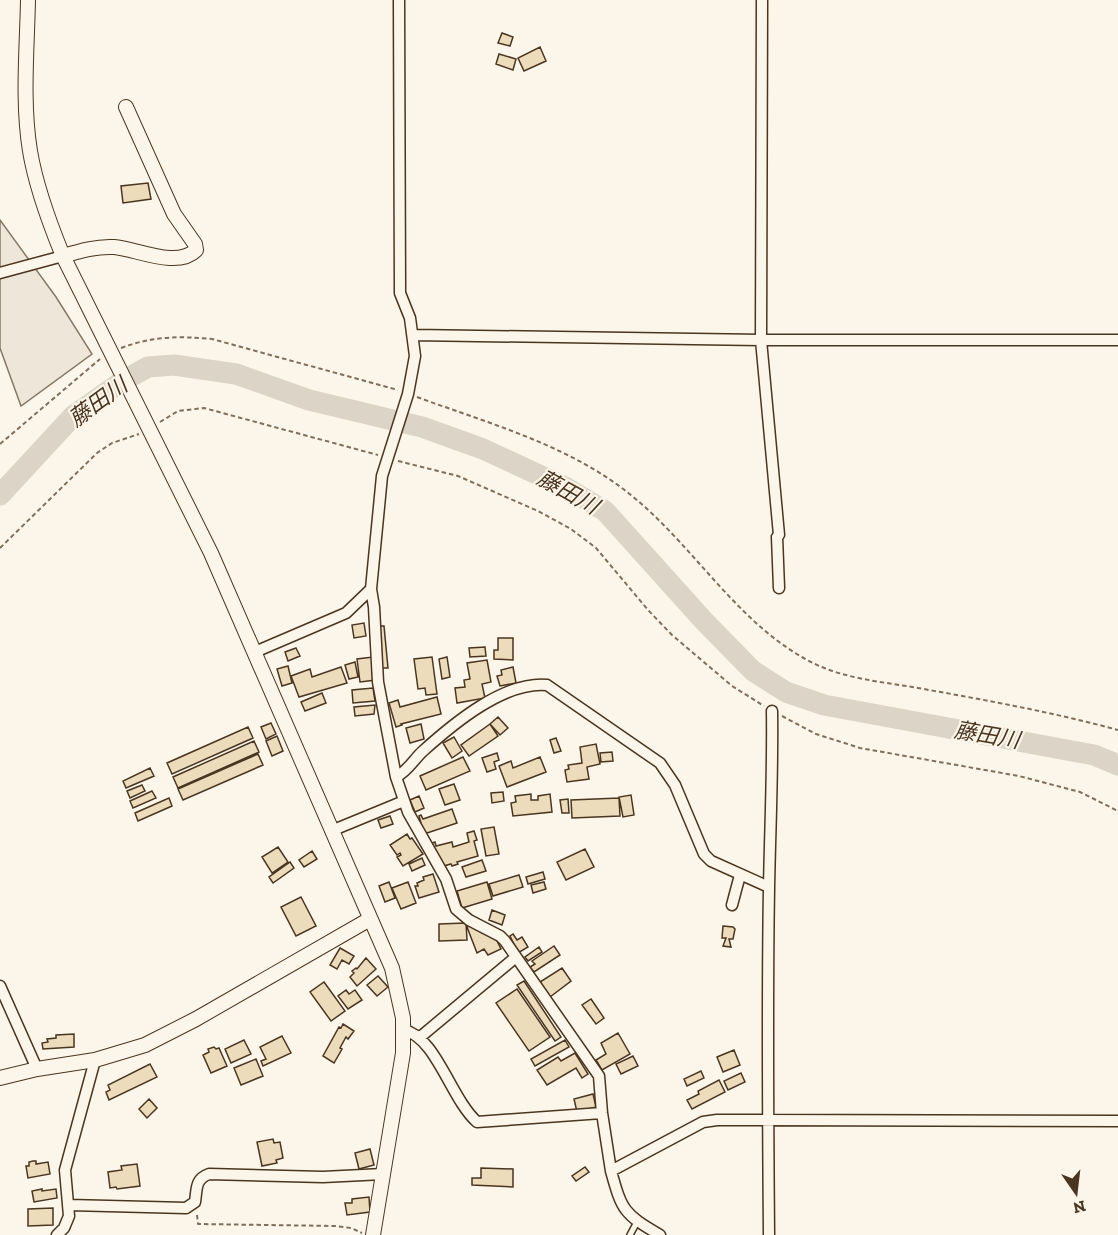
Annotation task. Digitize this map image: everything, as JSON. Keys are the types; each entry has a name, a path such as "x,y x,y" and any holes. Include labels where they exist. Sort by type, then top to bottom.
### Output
{"street":[{"path":"28,0 26,82 30,151 47,217 63,256 212,553 392,968 404,1030 401,1074 373,1235"},
{"path":"399,0 400,293 410,318 415,356 408,394 382,476 370,589 374,607 378,682 396,777 404,801 446,879 456,909 462,915 500,936 599,1076 611,1171 622,1205 637,1222 660,1235"},
{"path":"762,0 760,340 779,535 777,537 779,588"},
{"path":"0,273 88,249 112,247 171,258 187,256 196,250 195,244 174,214 126,107"},
{"path":"414,335 760,340 1118,340"},
{"path":"255,652 346,612 370,589"},
{"path":"396,777 404,772 431,744 477,708 526,685 546,685 660,763 675,785 704,854 711,861 769,887"},
{"path":"769,1235 767,1119 772,711"},
{"path":"331,831 404,801"},
{"path":"732,905 740,875"},
{"path":"0,1078 131,1051 162,1037 370,919"},
{"path":"419,1038 516,957"},
{"path":"0,986 37,1069"},
{"path":"404,1030 411,1031 431,1051 462,1107 477,1122 602,1113"},
{"path":"57,1235 64,1228 69,1216 65,1170 95,1060"},
{"path":"611,1171 703,1122 717,1120 1118,1121"},
{"path":"69,1205 186,1208 196,1198 197,1183 209,1174 322,1177 383,1174"}],"lane":[{"path":"630,1235 637,1222"}],"path":[{"path":"0,444 72,381 112,351 159,337 182,336 212,339 383,385 535,440 578,461 612,481 653,514 767,634 815,664 868,681 1068,717 1118,730"},
{"path":"0,548 97,453 112,443 151,428 178,411 204,408 458,476 538,511 571,529 596,548 672,635 732,686 772,711 816,734 860,747 1019,776 1080,792 1118,810"},
{"path":"193,1203 196,1207 198,1224 336,1226 351,1228 367,1235"}],"shaded area":[{"path":"0,220 56,297 92,354 21,406 0,348"}],"building":[{"path":"502,33 513,37 510,46 498,43"},
{"path":"540,47 546,61 524,71 518,58"},
{"path":"499,54 516,59 513,70 496,64"},
{"path":"148,183 151,199 123,203 121,186"},
{"path":"364,623 366,636 354,638 352,625"},
{"path":"378,626 384,626 388,668 381,668"},
{"path":"498,638 513,638 513,660 494,659 494,650 498,650"},
{"path":"485,647 486,656 470,657 469,648"},
{"path":"296,648 300,656 288,661 285,652"},
{"path":"373,657 376,680 360,682 357,659"},
{"path":"432,657 437,694 426,695 425,688 418,689 414,659"},
{"path":"447,657 450,677 442,679 439,659"},
{"path":"487,660 491,682 482,684 485,698 457,703 455,688 465,687 464,680 470,679 467,663"},
{"path":"355,662 358,677 349,679 345,665"},
{"path":"288,666 292,683 282,686 277,669"},
{"path":"341,667 347,683 299,697 291,676 310,669 312,677"},
{"path":"513,667 516,683 500,686 497,676 502,675 501,670"},
{"path":"373,688 375,701 353,703 352,690"},
{"path":"322,693 326,703 305,711 301,702"},
{"path":"437,697 441,714 396,727 389,703 398,700 400,707"},
{"path":"375,705 374,714 355,716 354,707"},
{"path":"498,717 508,728 500,735 490,724"},
{"path":"271,723 276,734 266,739 261,727"},
{"path":"421,724 424,739 410,743 406,728"},
{"path":"490,724 498,736 469,756 461,745"},
{"path":"248,727 253,738 172,774 167,763"},
{"path":"277,736 283,751 272,756 266,741"},
{"path":"454,737 462,751 452,758 443,743"},
{"path":"556,738 561,751 554,753 550,740"},
{"path":"254,741 259,752 178,788 173,777"},
{"path":"596,744 600,764 587,767 589,779 567,782 565,770 569,769 568,765 582,763 580,747"},
{"path":"612,752 613,761 601,762 600,753"},
{"path":"497,753 499,760 494,762 496,769 487,772 482,758"},
{"path":"258,754 263,765 183,800 178,789"},
{"path":"463,757 470,771 426,790 420,776"},
{"path":"540,757 546,772 507,787 499,766 511,761 513,768"},
{"path":"150,768 154,776 126,788 123,781"},
{"path":"454,784 460,800 445,805 439,789"},
{"path":"142,785 145,791 130,798 127,791"},
{"path":"152,791 156,798 133,808 130,801"},
{"path":"503,792 504,801 492,803 491,793"},
{"path":"531,794 531,800 538,800 538,796 550,794 552,812 513,816 511,803 516,802 515,796"},
{"path":"631,795 634,815 623,817 619,797"},
{"path":"419,796 424,808 415,812 410,800"},
{"path":"169,798 172,806 138,821 135,813"},
{"path":"619,798 620,816 572,818 571,800"},
{"path":"568,799 569,813 562,813 560,800"},
{"path":"452,809 457,823 424,834 419,816 421,815 423,819"},
{"path":"390,816 393,824 381,828 378,820"},
{"path":"494,827 499,854 486,856 481,829"},
{"path":"474,831 478,856 457,862 458,864 452,866 451,864 440,867 432,843 435,842 436,846 452,842 453,847 469,842 467,833"},
{"path":"407,834 423,854 403,866 397,857 401,855 400,853 397,855 390,845"},
{"path":"278,847 288,862 272,873 262,857"},
{"path":"585,849 594,867 566,880 557,862"},
{"path":"312,851 317,859 304,867 299,860"},
{"path":"422,858 425,865 412,871 409,864"},
{"path":"482,860 486,871 466,877 462,867"},
{"path":"290,862 294,868 273,883 269,877"},
{"path":"543,872 545,879 528,884 526,877"},
{"path":"433,874 439,892 419,898 415,886 424,880 423,877"},
{"path":"519,875 523,887 493,896 489,884"},
{"path":"389,882 395,898 385,902 379,886"},
{"path":"408,882 416,903 401,909 392,888"},
{"path":"487,882 492,899 462,908 457,891"},
{"path":"544,882 546,889 533,893 531,885"},
{"path":"301,897 316,926 296,936 281,907"},
{"path":"492,910 505,915 502,925 489,920"},
{"path":"466,923 467,940 439,941 439,924"},
{"path":"471,925 479,927 482,933 488,930 493,933 501,949 488,955 484,949 477,953 467,927"},
{"path":"723,926 735,929 733,939 729,939 731,947 723,946 726,938 722,938"},
{"path":"513,934 517,940 522,937 528,947 518,953 510,936"},
{"path":"554,946 560,955 534,972 530,967 535,964 532,961"},
{"path":"539,947 542,952 528,961 525,957"},
{"path":"340,948 354,956 349,964 342,960 337,969 330,965"},
{"path":"366,958 376,969 357,986 350,977 354,973 352,971 357,969"},
{"path":"562,968 571,981 550,997 540,982"},
{"path":"378,976 388,987 377,996 367,985"},
{"path":"524,981 561,1037 555,1041 517,985"},
{"path":"324,982 345,1011 331,1021 310,992"},
{"path":"517,989 550,1037 529,1051 496,1003"},
{"path":"346,990 349,994 355,990 362,1000 348,1009 338,996"},
{"path":"591,999 604,1018 596,1024 582,1005"},
{"path":"343,1024 354,1031 348,1039 346,1037 334,1063 323,1056 339,1027 341,1028"},
{"path":"618,1033 630,1054 602,1070 596,1060 606,1054 601,1043"},
{"path":"74,1034 74,1047 43,1049 42,1043 48,1042 47,1039 56,1038 56,1035"},
{"path":"282,1036 291,1053 263,1066 261,1061 266,1059 260,1047"},
{"path":"244,1040 251,1054 231,1063 225,1049"},
{"path":"565,1040 569,1047 535,1066 531,1059"},
{"path":"219,1048 227,1066 211,1073 203,1055 209,1052 208,1049"},
{"path":"734,1050 740,1065 723,1072 717,1057"},
{"path":"575,1053 588,1074 582,1078 576,1068 547,1085 537,1070 558,1057 561,1061"},
{"path":"633,1056 638,1066 621,1074 616,1064"},
{"path":"256,1059 263,1076 241,1085 234,1068"},
{"path":"150,1064 157,1077 109,1100 106,1092 110,1090 108,1085"},
{"path":"701,1071 704,1078 687,1086 684,1079"},
{"path":"741,1073 745,1082 728,1090 724,1081"},
{"path":"719,1080 725,1092 692,1109 687,1100 699,1094 698,1091"},
{"path":"593,1094 596,1107 577,1112 574,1099"},
{"path":"149,1099 157,1108 147,1118 139,1109"},
{"path":"273,1139 274,1143 280,1142 283,1158 276,1160 277,1163 262,1166 257,1142"},
{"path":"370,1149 374,1165 359,1169 355,1153"},
{"path":"36,1161 36,1164 48,1162 50,1174 28,1178 26,1166 29,1166 29,1162"},
{"path":"137,1164 140,1186 110,1188 108,1172 122,1170 121,1166"},
{"path":"585,1167 589,1172 576,1181 572,1176"},
{"path":"481,1168 513,1169 513,1187 472,1185 472,1178 481,1178"},
{"path":"42,1189 42,1191 56,1189 57,1198 34,1202 32,1191"},
{"path":"369,1197 370,1212 347,1215 345,1203 352,1203 352,1199"},
{"path":"53,1208 53,1225 28,1226 28,1209"}],"waterway":[{"name":"藤田川","path":"0,495 74,415 121,382 148,367 174,365 236,374 309,400 422,427 483,449 565,487 605,511 704,621 753,671 786,692 824,705 1094,755 1118,765"}]}
